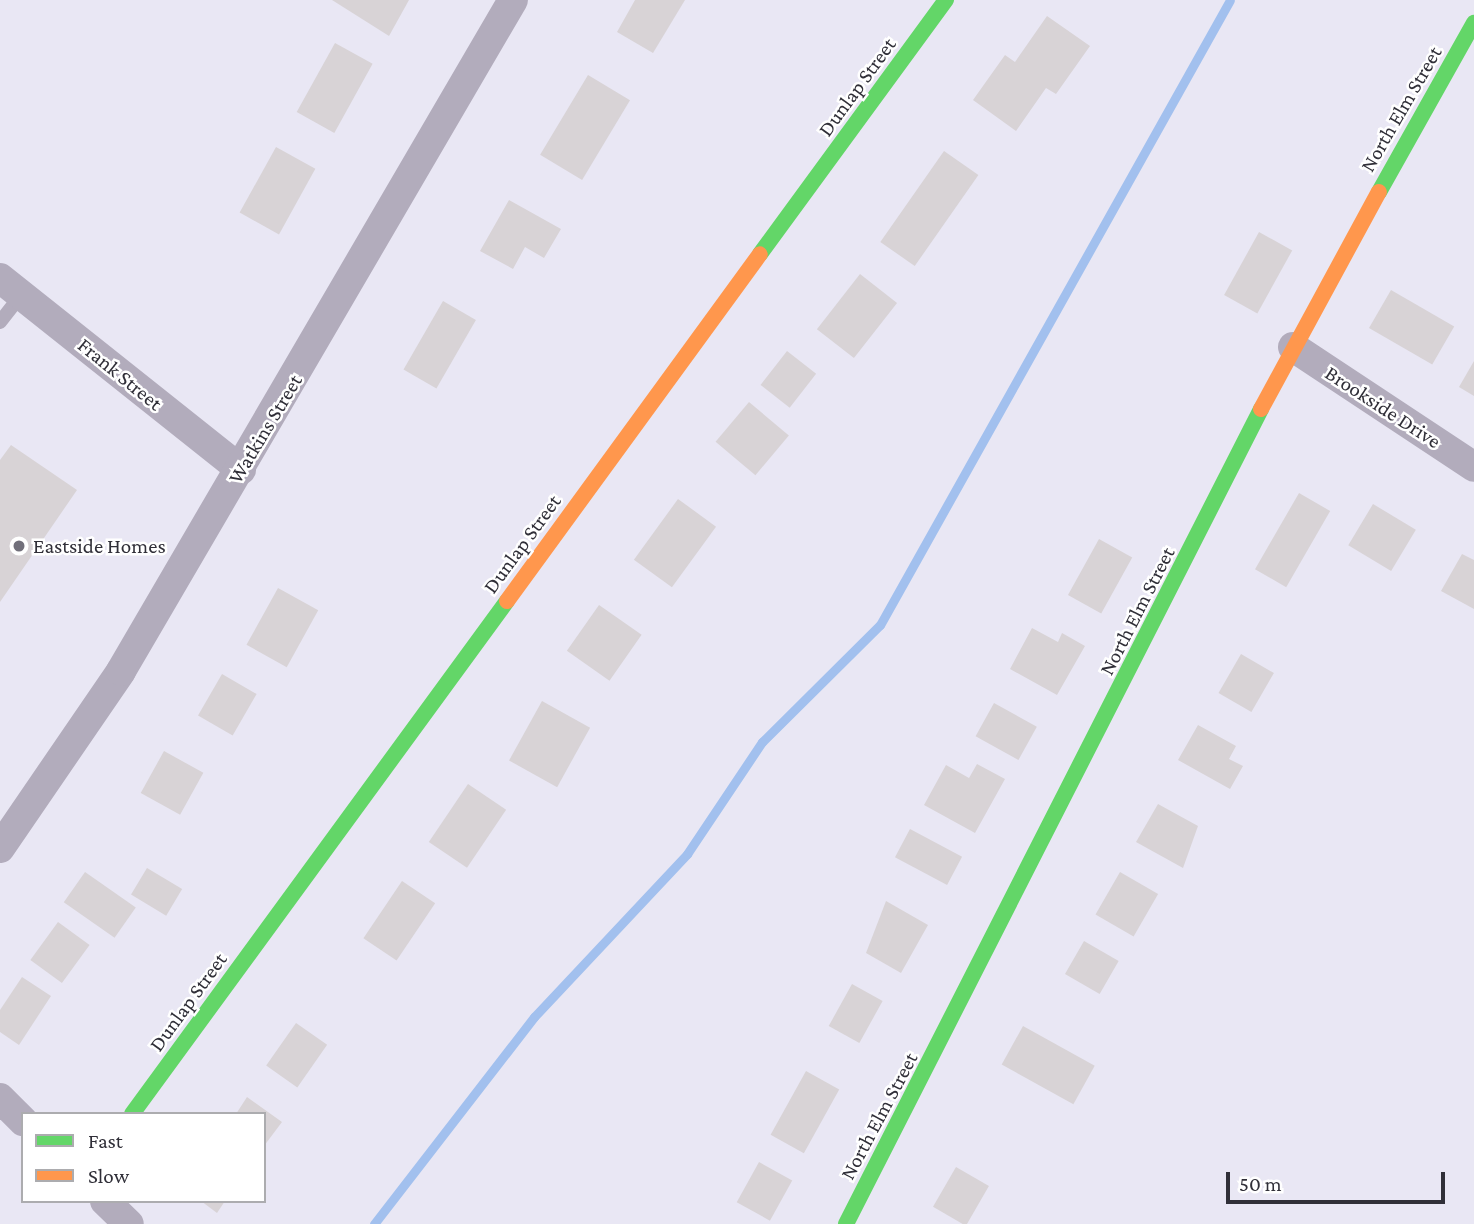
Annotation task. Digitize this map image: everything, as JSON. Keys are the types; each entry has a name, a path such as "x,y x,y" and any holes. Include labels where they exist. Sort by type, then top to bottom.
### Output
{"street":[{"name":"Watkins Street","path":"0,848 121,671 241,470 513,0"},
{"name":"Dunlap Street","path":"133,1112 946,0"},
{"name":"North Elm Street","path":"846,1224 1293,347 1474,23"},
{"name":"Frank Street","path":"10,286 241,470"},
{"name":"Brookside Drive","path":"1293,347 1474,467"},
{"path":"0,1098 21,1119"},
{"path":"107,1203 129,1224"}],"lane":[{"path":"0,322 10,286"}],"building":[{"path":"332,0 409,0 389,36"},
{"path":"635,0 685,0 653,53 617,32"},
{"path":"1047,16 1090,46 1056,94 1046,88 1016,131 973,100 1005,55 1015,62"},
{"path":"335,43 373,64 334,133 297,112"},
{"path":"588,75 630,100 582,180 540,155"},
{"path":"276,147 315,169 279,234 240,213"},
{"path":"944,151 978,175 915,266 880,242"},
{"path":"509,200 561,229 544,258 525,247 513,269 480,251"},
{"path":"1259,232 1292,250 1257,313 1224,295"},
{"path":"860,274 897,303 854,358 817,329"},
{"path":"1391,290 1454,326 1432,365 1369,328"},
{"path":"443,301 476,320 436,388 404,369"},
{"path":"787,351 816,374 790,408 761,385"},
{"path":"1474,361 1474,396 1459,387"},
{"path":"749,402 789,435 755,475 716,442"},
{"name":"Eastside Homes","path":"11,445 77,490 0,602 0,460"},
{"path":"1299,493 1330,511 1286,587 1255,569"},
{"path":"678,499 716,527 672,587 634,560"},
{"path":"1373,504 1416,530 1391,571 1348,545"},
{"path":"1099,539 1132,557 1101,613 1068,595"},
{"path":"1462,554 1474,560 1474,609 1441,591"},
{"path":"278,588 318,610 287,667 246,645"},
{"path":"599,605 642,635 609,681 567,651"},
{"path":"1032,628 1058,642 1062,633 1085,646 1057,695 1010,669"},
{"path":"1241,654 1274,673 1251,712 1218,693"},
{"path":"222,674 257,694 233,736 198,716"},
{"path":"542,701 590,728 557,787 509,760"},
{"path":"994,703 1037,727 1018,760 976,736"},
{"path":"1198,725 1236,746 1229,759 1243,766 1230,789 1178,760"},
{"path":"164,751 203,773 180,815 141,793"},
{"path":"977,764 1005,779 975,833 924,805 946,765 969,778"},
{"path":"468,784 506,810 467,868 429,842"},
{"path":"1158,804 1198,826 1183,868 1136,842"},
{"path":"910,829 962,857 947,885 895,857"},
{"path":"147,868 182,889 166,916 131,895"},
{"path":"85,872 136,908 115,938 64,902"},
{"path":"1120,872 1158,894 1134,936 1096,914"},
{"path":"402,881 435,903 397,961 363,938"},
{"path":"886,901 928,925 901,973 866,953"},
{"path":"58,922 90,945 62,983 30,960"},
{"path":"1084,941 1119,961 1100,994 1065,974"},
{"path":"22,977 51,996 19,1045 0,1032 0,1010"},
{"path":"852,984 883,1001 859,1043 829,1026"},
{"path":"296,1023 327,1045 297,1087 266,1066"},
{"path":"1023,1026 1095,1066 1073,1104 1002,1064"},
{"path":"806,1071 839,1089 804,1153 771,1135"},
{"path":"247,1097 282,1122 266,1143 266,1112 237,1112"},
{"path":"759,1162 792,1180 770,1221 737,1202"},
{"path":"956,1167 989,1186 967,1224 933,1207"},
{"path":"204,1203 224,1203 217,1213"}],"waterway":[{"path":"374,1224 534,1017 687,854 762,742 880,625 1230,0"}],"traffic: fast":[{"path":"760,254 946,0"},
{"path":"1379,192 1474,23"},
{"path":"846,1224 1261,409"},
{"path":"133,1112 507,601"}],"traffic: slow":[{"path":"1261,409 1379,192"},
{"path":"507,601 760,254"}],"place":[{"name":"Eastside Homes","path":"19,546"}]}
